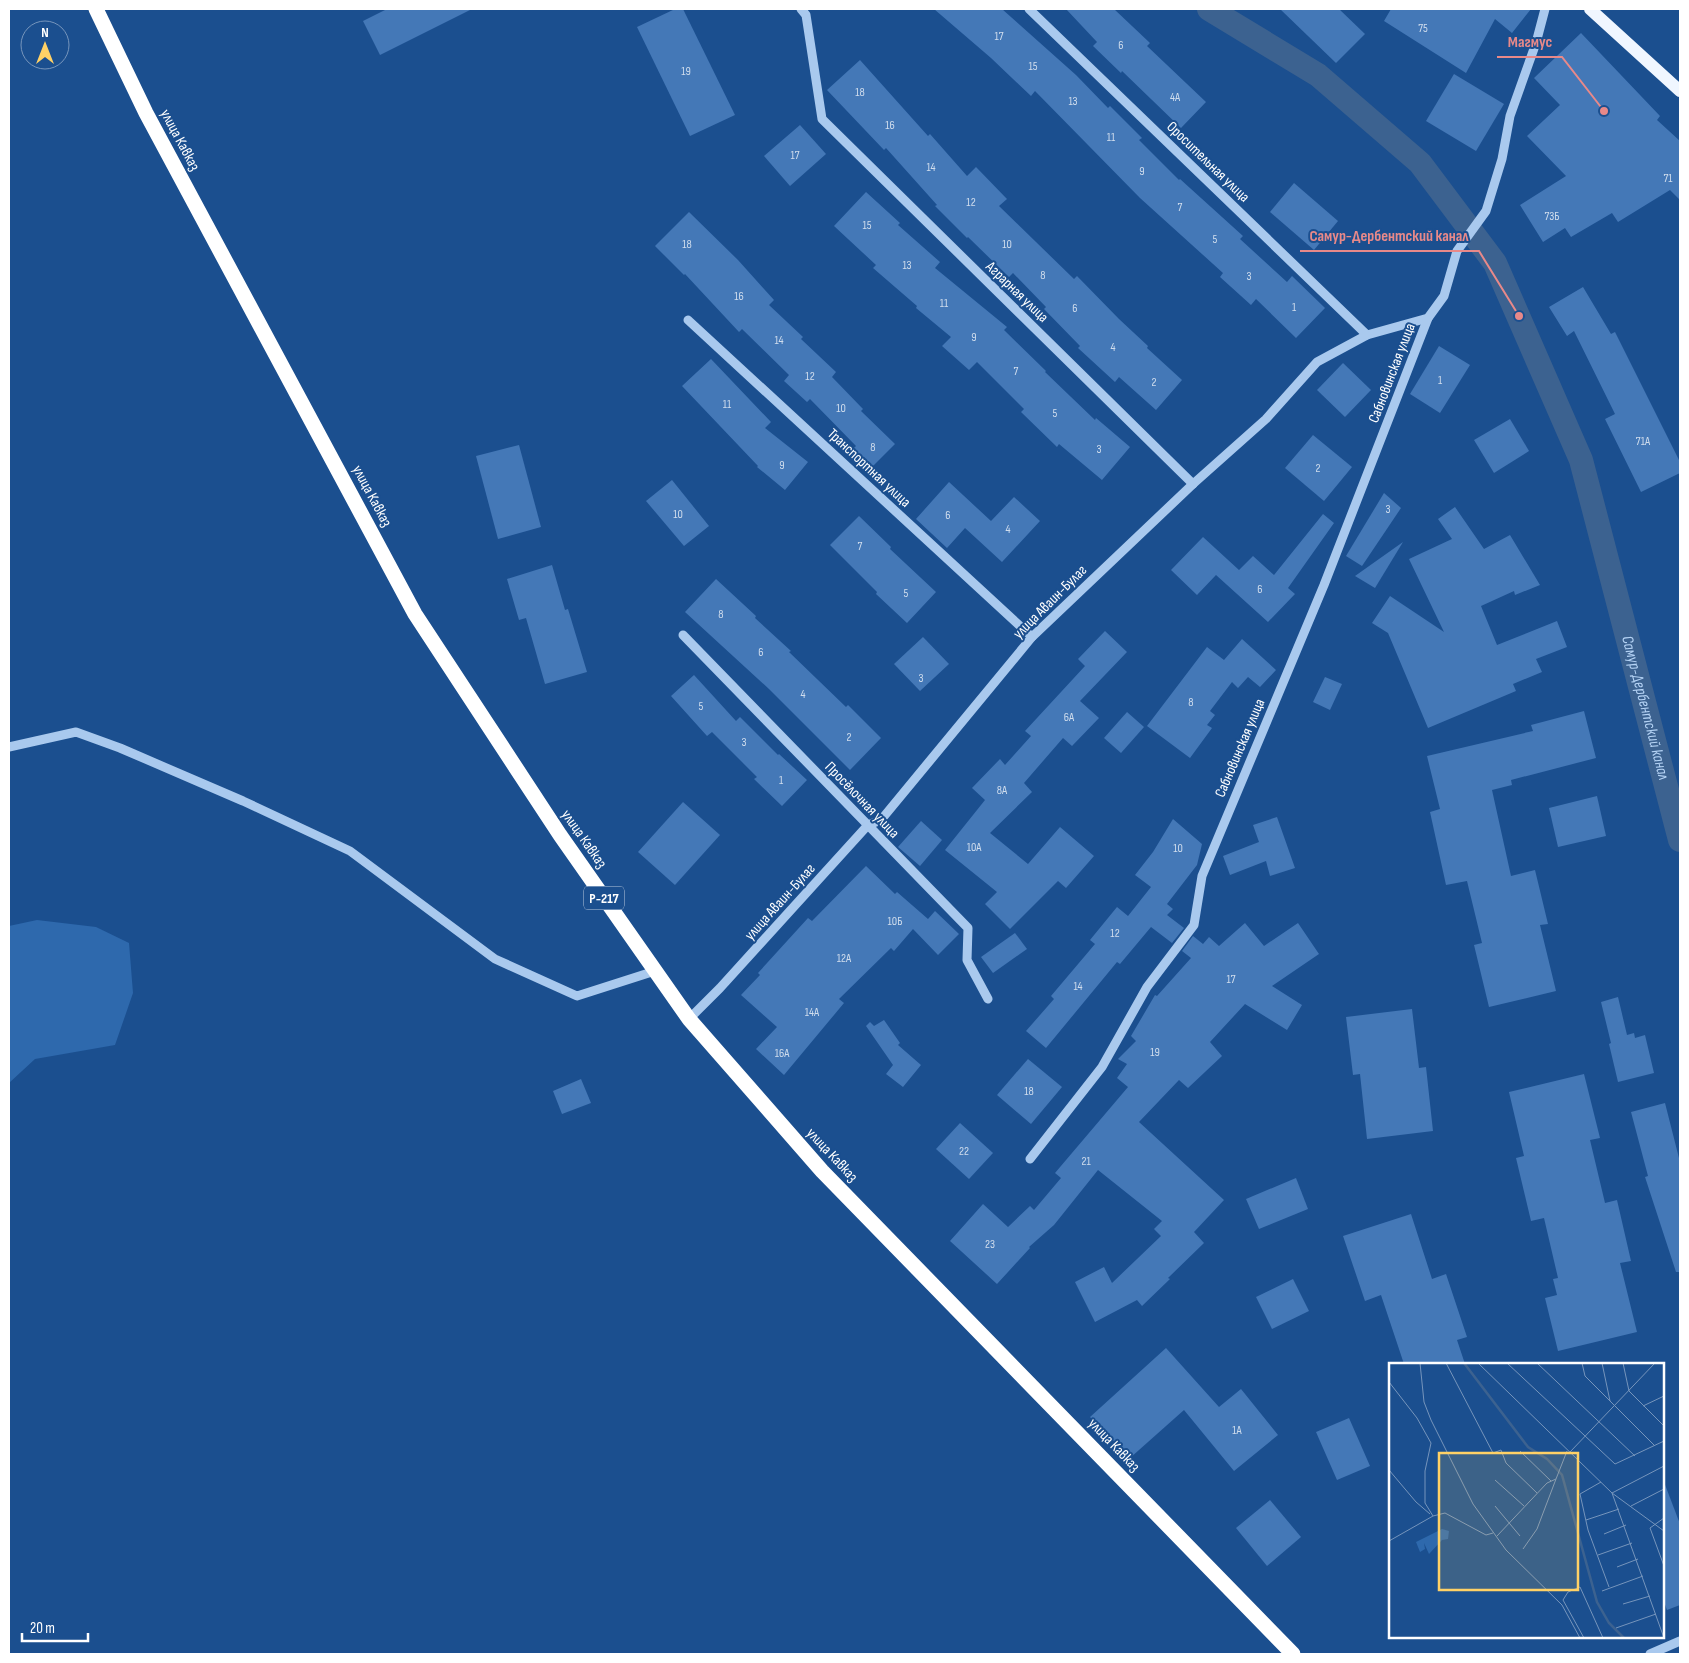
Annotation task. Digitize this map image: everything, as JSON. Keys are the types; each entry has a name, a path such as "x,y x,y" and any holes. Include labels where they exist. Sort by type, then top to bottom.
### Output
{"highway":[{"name":"улица Кавказ","path":"96,9 146,113 415,614 560,835 689,1019 822,1172 1293,1654"}],"main road":[{"path":"1590,9 1680,92"}],"street":[{"name":"Аграрная улица","path":"801,9 806,15 822,119 1193,484"},
{"name":"Оросительная улица","path":"1029,9 1367,335"},
{"path":"1428,318 1444,296 1457,251 1486,211 1502,159 1510,116 1536,43 1545,9"},
{"name":"улица Аваин-Булаг","path":"689,1019 720,988 868,825 881,820 1032,636 1193,484 1266,419 1317,362 1367,335 1428,318"},
{"name":"Сабновинская улица","path":"1030,1159 1102,1067 1147,987 1194,925 1202,876 1324,585 1428,318"},
{"name":"Транспортная улица","path":"688,320 1032,636"},
{"name":"Просёлочная улица","path":"683,635 968,928 967,960 988,999"},
{"path":"9,747 76,732 120,748 235,797 350,851 495,959 577,996 655,971"},
{"path":"1650,1654 1680,1640"}],"shaded area":[{"path":"37,920 96,927 129,943 133,993 115,1045 35,1059 9,1083 9,926"}],"building":[{"path":"387,9 472,9 380,55 363,21"},
{"path":"675,9 683,9 735,115 690,136 637,27"},
{"path":"934,9 1002,9 1076,75 1108,108 1110,106 1142,138 1139,140 1179,180 1243,236 1240,239 1287,282 1292,276 1325,308 1296,338 1256,299 1251,305 1220,277 1223,273 1140,198 1035,91 1031,96 991,58"},
{"path":"1066,9 1114,9 1150,43 1147,46 1206,102 1181,128 1093,46 1097,42"},
{"path":"1280,9 1339,9 1365,34 1336,63"},
{"path":"1391,9 1531,9 1512,33 1495,19 1466,73 1384,21"},
{"path":"1581,33 1660,116 1657,120 1680,141 1680,200 1670,190 1618,222 1612,213 1571,237 1565,228 1543,242 1520,205 1566,176 1527,136 1560,105 1534,78"},
{"path":"860,60 928,136 930,134 967,176 976,167 1007,199 999,206 1074,279 1077,276 1148,346 1147,348 1182,380 1156,410 1119,377 1115,382 1078,348 1080,346 1044,309 1046,307 1013,273 1009,277 967,238 935,206 937,205 886,148 884,150 827,90"},
{"path":"1454,74 1504,104 1476,151 1426,121"},
{"path":"800,125 826,154 790,186 764,156"},
{"path":"1294,183 1338,221 1314,250 1270,212"},
{"path":"866,192 900,223 898,225 940,262 935,268 1007,327 1004,330 1045,372 1095,420 1096,418 1130,447 1102,480 1059,444 1057,447 1021,412 1024,409 977,362 969,370 942,346 951,337 873,268 876,265 834,226"},
{"path":"689,212 738,260 774,300 769,305 836,372 832,377 863,409 861,411 895,444 871,468 852,450 856,446 810,399 807,402 784,381 789,375 742,329 739,332 685,274 655,246"},
{"path":"1583,287 1611,334 1615,332 1680,462 1680,473 1641,492 1605,419 1615,414 1574,331 1567,336 1549,307"},
{"path":"1439,346 1470,365 1440,413 1410,394"},
{"path":"711,359 771,422 765,428 808,462 785,490 757,467 682,386"},
{"path":"1343,363 1371,390 1345,417 1317,390"},
{"path":"1510,419 1529,451 1494,473 1474,440"},
{"path":"1313,435 1352,467 1324,501 1285,468"},
{"path":"519,445 541,527 498,539 476,456"},
{"path":"672,480 709,526 684,546 646,501"},
{"path":"949,482 991,521 1014,497 1040,521 1002,562 965,528 947,548 916,519"},
{"path":"1384,493 1401,508 1362,566 1346,556"},
{"path":"1455,507 1484,549 1510,535 1540,585 1515,595 1514,591 1481,606 1497,645 1557,621 1567,647 1536,659 1542,672 1513,684 1516,691 1428,728 1388,633 1372,623 1390,596 1444,632 1409,559 1452,539 1438,519"},
{"path":"1323,514 1334,523 1288,588 1295,594 1268,622 1216,575 1197,595 1171,570 1203,537 1239,570 1253,556 1274,575"},
{"path":"859,516 891,547 890,549 936,592 907,623 876,594 877,592 830,545"},
{"path":"1403,542 1375,588 1355,576"},
{"path":"552,565 565,610 568,609 587,672 545,684 526,618 519,620 507,579"},
{"path":"716,579 756,616 755,618 791,651 789,652 846,707 848,705 881,738 850,770 769,689 685,612"},
{"path":"1105,631 1127,652 1080,701 1099,718 1072,746 1063,738 1024,783 1032,792 990,833 1028,864 1060,827 1094,856 1066,888 1058,881 1010,929 985,904 997,892 945,850 985,800 972,788 1000,759 1005,765 1031,736 1025,731 1085,666 1078,659"},
{"path":"923,637 949,664 920,691 894,664"},
{"path":"1242,639 1276,670 1260,687 1248,677 1238,688 1232,682 1210,711 1215,715 1207,725 1212,728 1190,758 1147,726 1207,647 1224,660"},
{"path":"694,675 736,721 740,717 778,755 807,780 782,806 754,779 757,777 712,732 707,736 671,696"},
{"path":"1325,677 1342,684 1330,710 1313,702"},
{"path":"1584,711 1596,758 1511,780 1512,785 1492,790 1511,876 1535,870 1548,924 1540,925 1556,991 1489,1007 1474,945 1482,943 1467,881 1446,885 1430,812 1440,809 1427,756 1533,731 1531,725"},
{"path":"1127,712 1144,727 1121,753 1104,738"},
{"path":"1597,796 1606,836 1558,847 1549,808"},
{"path":"683,802 720,835 675,885 638,852"},
{"path":"1277,817 1295,868 1270,876 1266,861 1230,875 1223,856 1259,842 1253,825"},
{"path":"1173,819 1202,844 1197,865 1167,904 1173,909 1167,915 1184,928 1172,943 1151,927 1120,964 1117,962 1046,1048 1026,1031 1054,999 1051,996 1095,944 1090,940 1117,907 1128,916 1151,887 1135,875 1153,852"},
{"path":"921,821 942,840 920,866 898,847"},
{"path":"866,866 895,894 897,892 928,919 935,911 959,934 938,955 913,929 894,951 891,948 839,999 844,1003 784,1075 756,1049 777,1027 741,995 760,975 758,973 808,918 812,921"},
{"path":"1245,923 1264,946 1298,923 1319,954 1272,986 1302,1005 1287,1030 1245,1004 1210,1042 1222,1056 1188,1088 1179,1080 1139,1122 1224,1200 1194,1232 1204,1243 1142,1306 1137,1300 1095,1322 1075,1282 1104,1267 1112,1283 1161,1236 1154,1229 1162,1221 1098,1170 1054,1225 1029,1247 997,1284 950,1241 983,1204 1008,1227 1030,1206 1034,1210 1061,1178 1055,1173 1128,1087 1117,1078 1127,1064 1118,1059 1136,1041 1131,1036 1155,995 1157,996 1191,958 1182,951 1193,936 1203,944 1209,937 1219,946"},
{"path":"1015,933 1027,949 993,973 981,957"},
{"path":"1618,997 1627,1035 1634,1033 1635,1038 1645,1035 1654,1073 1618,1082 1601,1002"},
{"path":"1412,1009 1419,1068 1426,1067 1433,1131 1367,1139 1360,1074 1353,1075 1346,1017"},
{"path":"884,1020 900,1043 898,1045 921,1065 903,1087 886,1074 893,1065 866,1026 870,1022 874,1026"},
{"path":"1028,1059 1062,1087 1031,1124 997,1095"},
{"path":"1584,1074 1600,1138 1590,1140 1605,1203 1617,1200 1631,1261 1620,1263 1637,1332 1558,1351 1545,1298 1557,1295 1553,1279 1558,1278 1544,1218 1531,1221 1516,1158 1524,1156 1509,1092"},
{"path":"581,1079 591,1103 562,1114 553,1091"},
{"path":"1665,1103 1680,1162 1680,1272 1676,1272 1645,1177 1648,1176 1631,1112"},
{"path":"960,1123 993,1153 969,1179 936,1149"},
{"path":"1296,1178 1308,1209 1259,1229 1246,1199"},
{"path":"1411,1214 1432,1279 1446,1274 1467,1337 1457,1340 1465,1363 1404,1363 1381,1295 1365,1301 1343,1236"},
{"path":"1293,1279 1309,1311 1272,1329 1256,1297"},
{"path":"1166,1348 1219,1407 1241,1389 1278,1435 1234,1471 1184,1410 1130,1458 1090,1417"},
{"path":"1349,1418 1370,1466 1337,1480 1316,1432"},
{"path":"1664,1482 1680,1524 1680,1605 1667,1610 1664,1602"},
{"path":"1270,1500 1301,1537 1267,1566 1236,1528"}],"waterway":[{"name":"Самур-Дербентский канал","path":"1209,9 1318,75 1420,163 1495,263 1581,460 1680,840"}],"place":[{"name":"Магмус","path":"1604,111"},
{"name":"Самур-Дербентский канал","path":"1519,316"}]}
